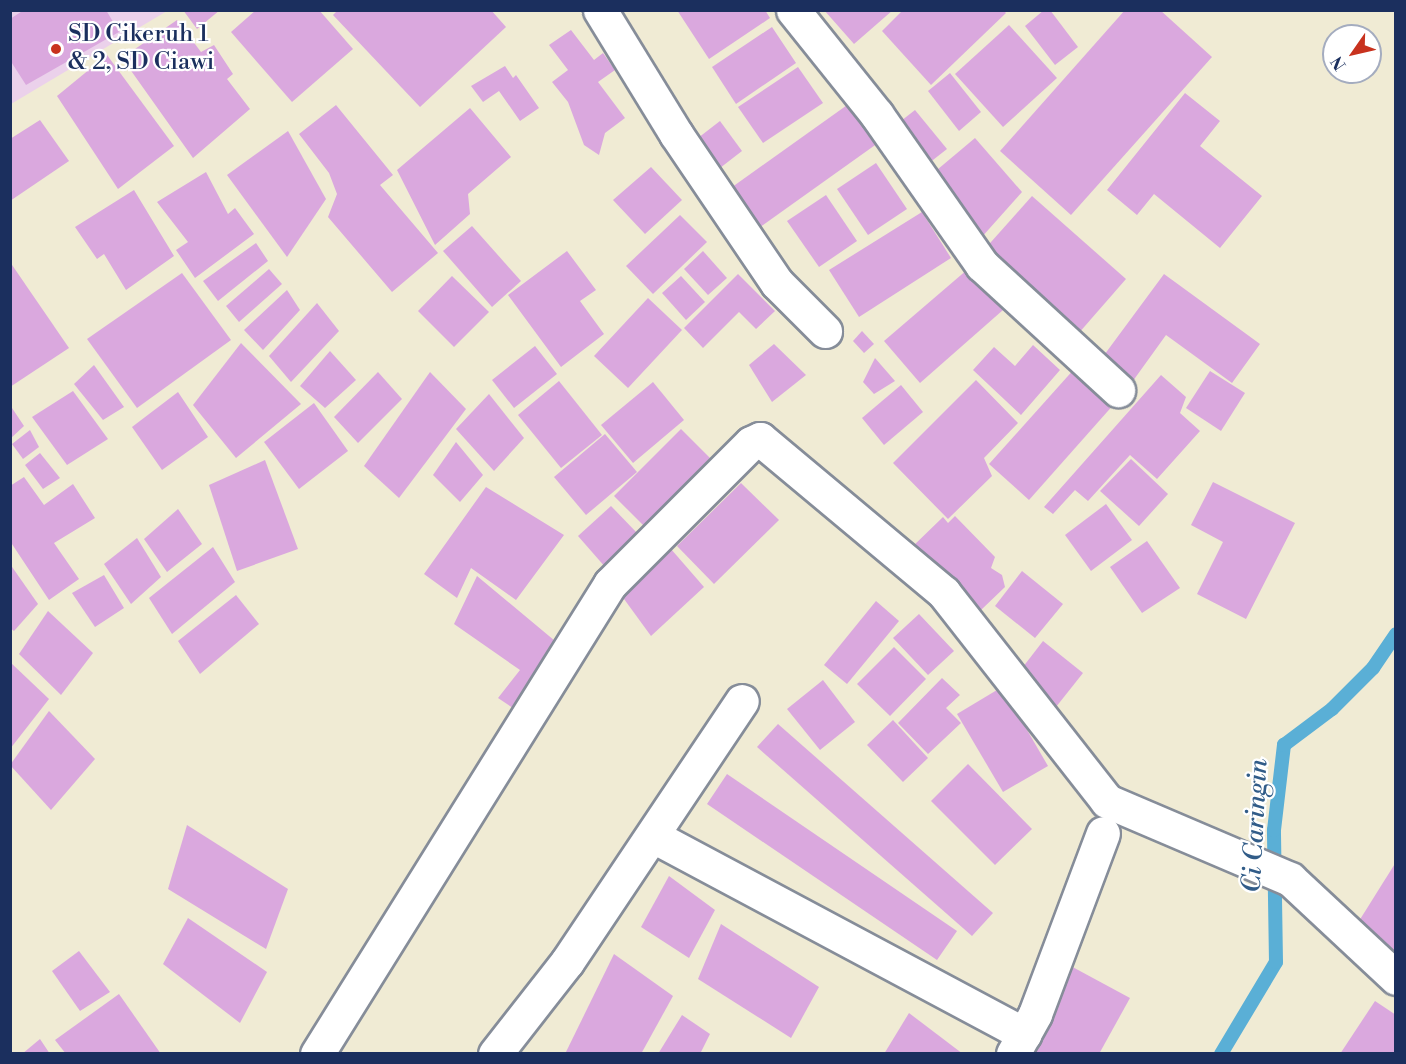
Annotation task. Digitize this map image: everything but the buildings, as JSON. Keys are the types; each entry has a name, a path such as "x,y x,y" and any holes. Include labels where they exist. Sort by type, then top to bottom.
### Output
{"street":[{"path":"600,10 676,134 777,283 825,331"},
{"path":"793,10 877,115 982,265 1118,390"},
{"path":"317,1053 610,584 751,443 760,439 944,592 1107,801 1290,879 1395,978"},
{"path":"495,1053 567,962 742,701"},
{"path":"653,836 1018,1044 1035,1014 1103,833"}],"shaded area":[{"name":"SD Cikeruh 1 & 2, SD Ciawi","path":"11,11 167,11 11,104"}],"waterway":[{"name":"Ci Caringin","path":"1221,1054 1276,962 1274,830 1284,745 1332,709 1373,668 1396,634"}],"place":[{"name":"SD Cikeruh 1 & 2, SD Ciawi","path":"56,49"}]}
